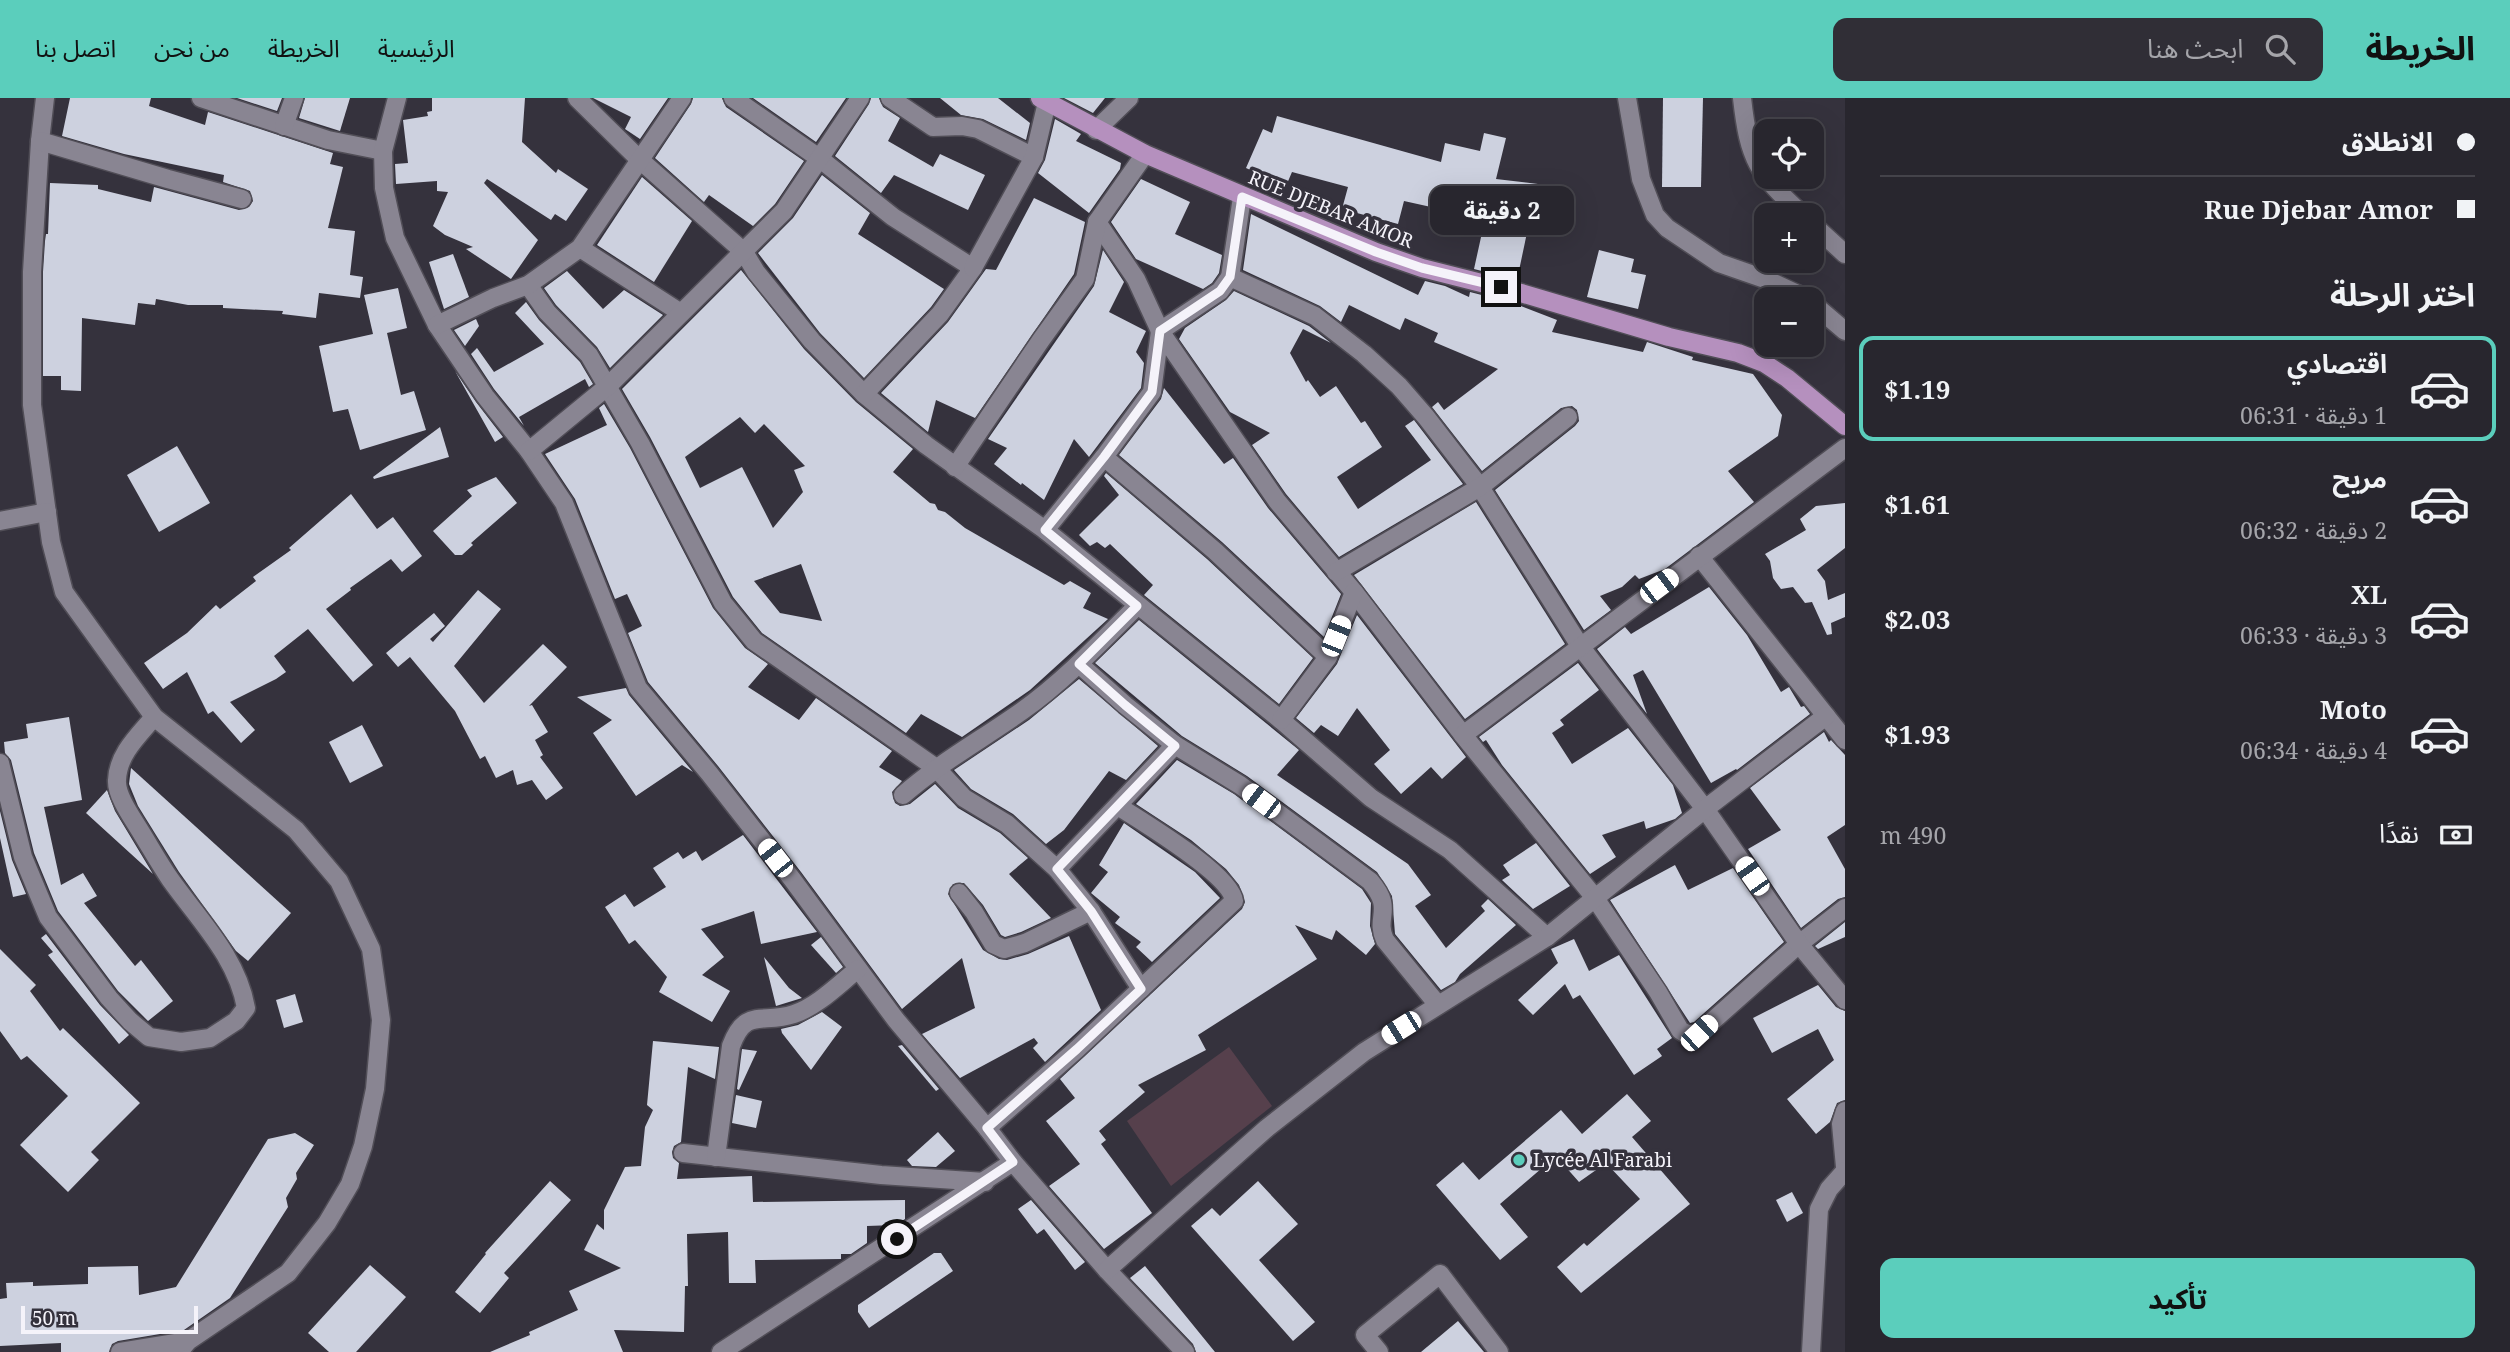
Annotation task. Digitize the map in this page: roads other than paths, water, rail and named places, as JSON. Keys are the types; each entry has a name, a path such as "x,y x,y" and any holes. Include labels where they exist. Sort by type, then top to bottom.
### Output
{"main road":[{"name":"RUE DJEBAR AMOR","path":"1044,100 1144,154 1376,252 1422,268 1508,289 1669,337 1738,353 1764,363 1787,378 1845,426"}],"street":[{"path":"45,98 32,272 32,404 51,542 64,592 154,717 296,830 339,881 371,949 381,1020 375,1089 363,1146 349,1184 327,1223 288,1273 184,1347 120,1352"},
{"path":"201,98 328,140 383,151"},
{"path":"284,126 294,98"},
{"path":"397,98 383,151 384,188 395,238 438,325 485,396 529,451 564,503 638,688 718,783 895,1020 1107,1270 1185,1352"},
{"path":"438,325 493,298 528,285 580,248 682,98"},
{"path":"733,98 819,158 893,217 973,268"},
{"path":"529,451 608,386 784,211 860,98"},
{"path":"890,98 933,127 962,126 978,129 1034,157"},
{"path":"1096,130 1129,98"},
{"path":"1627,98 1641,179 1646,197 1661,222 1687,243 1719,263 1781,287"},
{"path":"1742,98 1751,151 1762,173 1789,203"},
{"path":"578,99 640,160 744,251 756,272 812,341 864,394 955,467 1045,530 1281,720 1371,798 1450,850 1547,937"},
{"path":"864,394 940,314 973,268 1034,157 1044,100"},
{"path":"40,141 243,199"},
{"path":"955,467 1086,279 1097,222 1144,154"},
{"path":"1045,530 1152,392 1160,331 1220,291 1230,277 1242,197"},
{"path":"1097,222 1136,279 1160,331 1277,501 1353,592 1463,735 1595,898 1680,1030 1688,1035 1699,1033 1799,944 1845,908"},
{"path":"1824,235 1845,254"},
{"path":"580,248 681,313"},
{"path":"1230,277 1315,316 1364,354 1399,386 1417,407 1480,487 1580,646 1705,809 1799,944 1845,1000"},
{"path":"528,285 547,312 589,355 640,443 723,603 754,642 936,768 964,798 1007,824 1057,869 1091,911 1141,989"},
{"path":"1824,313 1845,331"},
{"path":"1336,572 1480,487 1568,417"},
{"path":"1463,735 1845,448"},
{"path":"1104,457 1215,551 1328,657"},
{"path":"0,521 47,512"},
{"path":"1699,556 1845,740"},
{"path":"1281,720 1328,657 1353,592"},
{"path":"903,795 936,768 1023,711 1079,664 1137,606"},
{"path":"1079,664 1175,746 1240,785 1370,881 1383,901 1381,929 1385,940 1438,1005"},
{"path":"1107,1270 1267,1128 1364,1052 1547,937 1825,716"},
{"path":"0,763 23,857 48,917 109,999 149,1037 181,1042 210,1038 236,1021 246,1007 243,989 230,960 170,878 131,816 116,784 125,751 154,717"},
{"path":"1057,869 1175,746"},
{"path":"987,1128 1077,1049 1228,909 1234,899 1223,883 1186,850 1118,806"},
{"path":"959,893 993,944 1004,949 1025,943 1091,911"},
{"path":"716,1157 731,1046 737,1031 747,1021 794,1015 819,1000 858,969"},
{"path":"1811,1352 1819,1209 1829,1189 1845,1169 1841,1124 1845,1111"},
{"path":"683,1153 881,1175 985,1182"},
{"path":"721,1352 1013,1162"},
{"path":"1379,1352 1365,1335 1440,1273 1499,1352"}],"place":[{"name":"Lycée Al Farabi","path":"1519,1160"}]}
